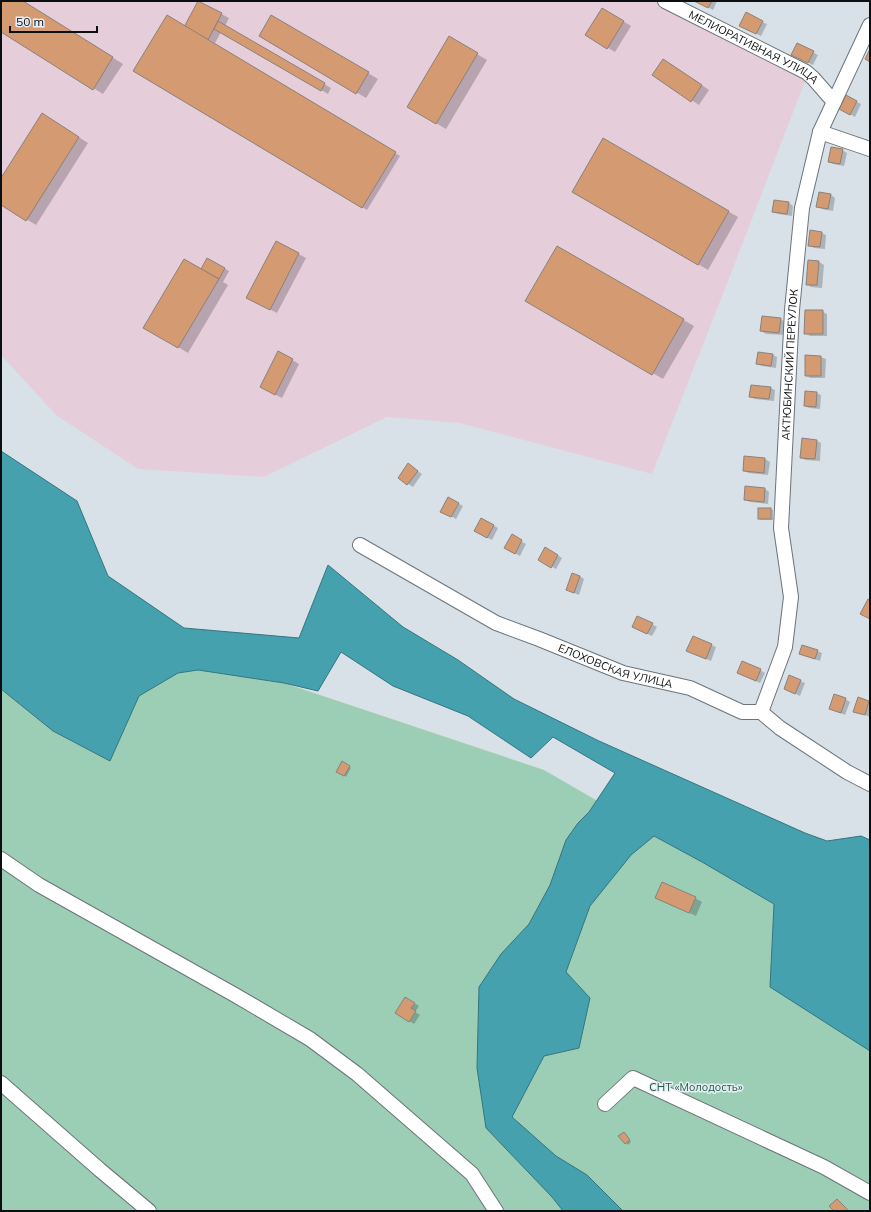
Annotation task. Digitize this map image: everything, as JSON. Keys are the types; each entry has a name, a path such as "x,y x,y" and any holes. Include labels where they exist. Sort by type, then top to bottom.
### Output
{"street":[{"name":"МЕЛИОРАТИВНАЯ УЛИЦА","path":"665,1 806,72 834,102"},
{"name":"АКТЮБИНСКИЙ ПЕРЕУЛОК","path":"760,712 785,647 791,597 781,528 792,310 802,208 820,132 870,25"},
{"path":"820,132 870,149"},
{"name":"ЕЛОХОВСКАЯ УЛИЦА","path":"360,545 496,623 623,673 690,688 742,712 760,712"},
{"path":"760,712 780,728 841,768 870,784"},
{"path":"1,859 39,885 310,1039 357,1074 472,1174 496,1211"},
{"path":"604,1104 633,1078 824,1167 870,1192"},
{"path":"1,1083 149,1211"}],"shaded area":[{"path":"1,1 658,1 807,76 652,474 460,423 387,417 264,477 138,469 56,415 1,355"}],"green space":[{"name":"СНТ «Молодость»","path":"198,670 284,683 544,770 608,807 646,843 654,836 774,904 771,966 870,1034 870,1211 1,1211 1,689 53,731 110,761 139,696 178,673"}],"water":[{"path":"1,451 77,501 108,576 184,628 299,638 328,565 403,627 458,660 514,699 599,741 805,833 827,841 861,836 870,840 870,1051 770,987 774,904 654,836 631,855 590,906 566,972 590,998 579,1048 544,1056 512,1117 556,1156 587,1175 623,1211 563,1211 552,1197 486,1128 477,1068 479,987 501,954 529,924 550,885 566,840 578,823 589,812 615,773 553,737 531,758 468,716 393,686 341,652 318,691 284,683 198,670 178,673 139,696 110,761 53,731 1,689"}],"building":[{"path":"1,1 23,1 113,57 93,90 1,32"},
{"path":"198,1 222,13 208,40 184,27"},
{"path":"694,1 712,1 708,8"},
{"path":"602,8 624,21 607,49 585,35"},
{"path":"746,12 763,21 756,34 739,26"},
{"path":"167,15 396,152 362,208 133,71"},
{"path":"271,15 369,72 356,94 259,36"},
{"path":"218,21 325,83 321,91 214,29"},
{"path":"449,36 478,53 436,124 407,107"},
{"path":"797,43 814,51 808,63 791,55"},
{"path":"870,49 870,62 865,59"},
{"path":"663,59 702,85 691,102 652,75"},
{"path":"846,95 857,101 850,115 839,109"},
{"path":"42,113 79,137 26,221 1,205 1,178"},
{"path":"603,138 729,211 698,265 572,192"},
{"path":"831,147 843,149 840,164 828,162"},
{"path":"819,192 831,194 828,209 816,207"},
{"path":"774,200 789,202 787,214 772,212"},
{"path":"810,230 822,232 820,247 808,246"},
{"path":"276,241 299,253 270,310 246,298"},
{"path":"557,246 684,319 652,375 525,301"},
{"path":"207,258 225,268 219,279 201,269"},
{"path":"184,259 219,279 178,348 143,328"},
{"path":"808,260 819,261 817,285 806,285"},
{"path":"805,310 823,310 823,334 804,334"},
{"path":"762,316 781,318 779,333 760,331"},
{"path":"278,351 293,359 275,395 260,387"},
{"path":"758,352 773,354 771,366 756,364"},
{"path":"805,355 821,356 821,376 805,376"},
{"path":"751,385 771,387 769,399 749,397"},
{"path":"805,391 817,392 816,407 804,406"},
{"path":"802,438 817,440 815,459 800,458"},
{"path":"744,456 765,458 764,473 743,471"},
{"path":"408,463 418,471 407,485 398,478"},
{"path":"745,486 765,488 764,502 744,500"},
{"path":"448,497 459,503 451,517 440,512"},
{"path":"758,508 771,508 771,519 758,519"},
{"path":"481,518 494,525 487,538 474,531"},
{"path":"512,534 522,540 515,554 504,548"},
{"path":"545,547 558,555 551,568 538,560"},
{"path":"572,573 580,576 574,593 566,590"},
{"path":"868,599 870,600 870,619 860,614"},
{"path":"637,616 653,623 647,634 632,627"},
{"path":"693,636 712,644 706,659 686,651"},
{"path":"802,645 818,650 815,659 799,654"},
{"path":"742,661 761,669 756,681 737,673"},
{"path":"789,675 801,680 795,694 784,689"},
{"path":"834,694 846,698 841,713 829,709"},
{"path":"858,697 869,701 865,715 853,712"},
{"path":"342,761 350,766 344,776 336,772"},
{"path":"662,882 696,897 689,913 655,898"},
{"path":"405,997 415,1003 411,1008 416,1011 409,1022 395,1013"},
{"path":"624,1132 630,1140 625,1144 618,1136"},
{"path":"837,1199 849,1211 834,1211 829,1206"}]}
